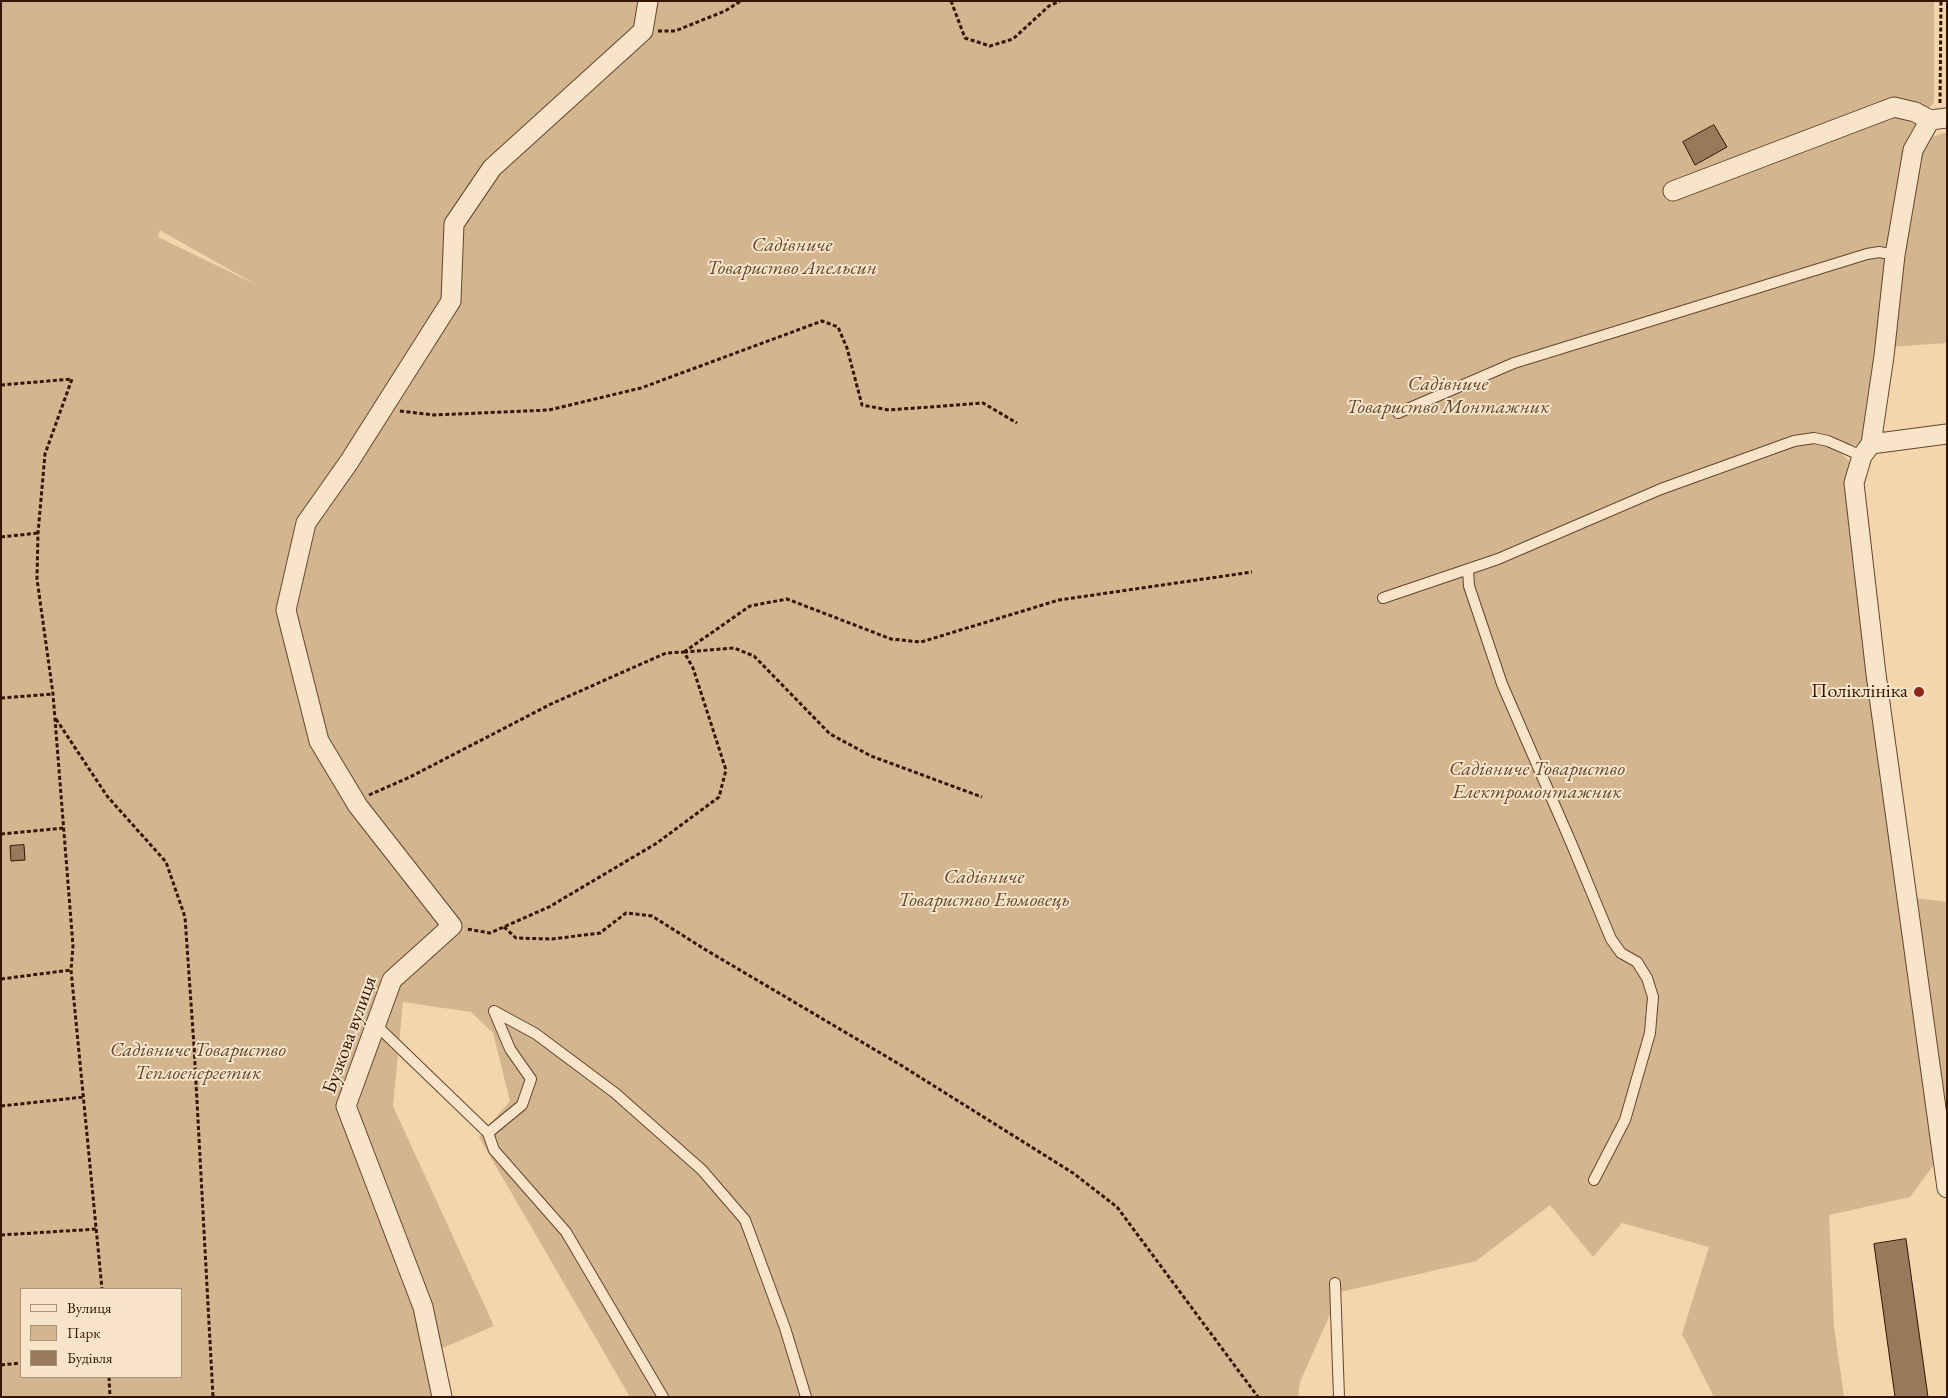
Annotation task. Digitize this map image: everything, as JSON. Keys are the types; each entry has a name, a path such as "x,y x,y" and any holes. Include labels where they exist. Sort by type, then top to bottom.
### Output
{"street":[{"path":"452,926 358,806 318,741 286,610 306,522 349,462 451,301 454,224 492,168 643,31 648,1"},
{"path":"1673,191 1894,107 1938,119 1913,150 1895,255 1884,356 1866,450 1854,483 1874,664 1943,1133 1947,1188"},
{"path":"1866,450 1947,434"},
{"name":"Бузкова вулиця","path":"442,1397 423,1307 346,1106 392,980 452,926"}],"lane":[{"path":"1398,413 1514,363 1867,254 1879,252 1895,255"},
{"path":"1382,598 1498,559 1661,489 1794,441 1814,438 1866,450"},
{"path":"1468,569 1469,586 1502,684 1611,939 1621,953 1637,962 1647,978 1653,997 1650,1033 1625,1120 1594,1180"},
{"path":"488,1133 522,1105 531,1079 510,1049 494,1011 536,1034 615,1093 702,1170 745,1220 785,1328 806,1397"},
{"path":"376,1025 488,1133 494,1150 566,1232 663,1397"},
{"path":"1335,1283 1339,1397"}],"path":[{"path":"643,31 675,31 725,11 741,1"},
{"path":"951,1 965,38 990,46 1013,39 1049,6 1060,1"},
{"path":"1938,119 1940,104 1941,1"},
{"path":"383,409 434,415 549,410 641,388 822,321 838,327 847,348 862,404 889,410 984,403 1018,423"},
{"path":"1,385 72,379 45,454 38,533 37,579 53,694 73,946 71,970 102,1288"},
{"path":"1,537 38,533"},
{"path":"684,652 750,606 787,599 891,639 921,642 1059,600 1252,572"},
{"path":"356,800 410,777 551,704 666,653 734,648 754,656 830,734 871,756 982,797"},
{"path":"452,926 490,933 549,907 657,843 719,797 726,770 693,668 684,652"},
{"path":"1,698 53,694"},
{"path":"55,718 107,796 166,862 185,917 213,1397"},
{"path":"1,834 64,828"},
{"path":"504,927 516,938 552,939 600,933 626,913 652,916 899,1064 1073,1173 1117,1207 1258,1397"},
{"path":"1,979 71,970"},
{"path":"1,1106 84,1098"},
{"path":"1,1235 97,1229"},
{"path":"1,1365 20,1363"},
{"path":"109,1378 110,1397"}],"green space":[{"path":"1,1 637,1 636,52 653,1 1934,1 1934,102 1909,134 1907,145 1947,132 1947,343 1874,348 1884,356 1862,446 1829,442 1849,461 1898,896 1947,902 1947,1147 1910,1197 1829,1215 1834,1327 1844,1397 1714,1397 1682,1334 1709,1247 1622,1223 1593,1257 1550,1205 1476,1261 1340,1292 1300,1382 1298,1397 630,1397 479,1137 510,1101 493,1033 471,1012 403,1002 393,1106 494,1326 433,1352 448,1397 1,1397","holes":["161,231 257,285 158,237"]}],"building":[{"path":"1714,125 1727,147 1695,165 1683,142"},
{"path":"24,845 25,860 11,861 10,846"},
{"path":"1906,1239 1928,1397 1895,1397 1874,1244"}],"place":[{"name":"Поліклініка","path":"1919,692"}],"park label":[{"name":"Садівниче Товариство Апельсин","path":"792,258"},
{"name":"Садівниче Товариство Монтажник","path":"1448,396"},
{"name":"Садівниче Товариство Електромонтажник","path":"1537,782"},
{"name":"Садівниче Товариство Еюмовець","path":"984,890"},
{"name":"Садівниче Товариство Теплоенергетик","path":"198,1062"}]}
